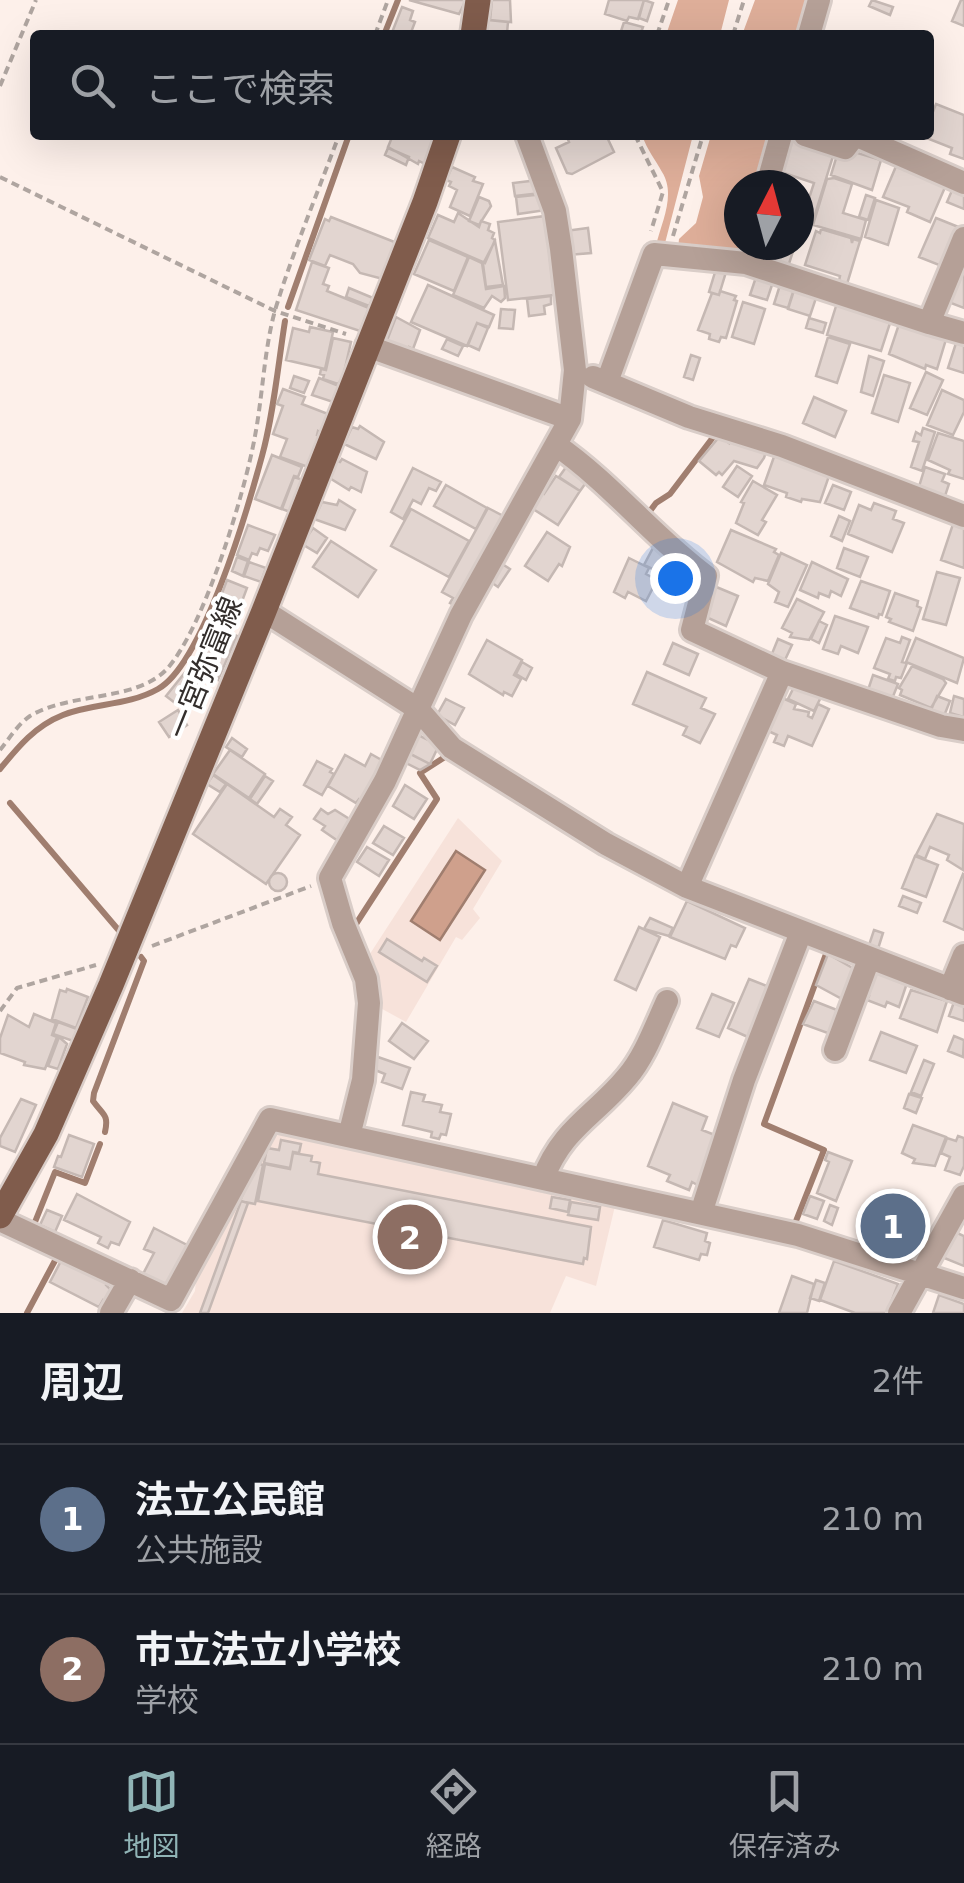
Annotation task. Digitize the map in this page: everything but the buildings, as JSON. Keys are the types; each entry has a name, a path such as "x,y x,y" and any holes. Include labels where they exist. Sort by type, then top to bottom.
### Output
{"main road":[{"path":"474,30 478,0"},
{"name":"一宮弥富線","path":"0,1218 46,1134 122,957 264,610 446,140"}],"street":[{"path":"810,30 819,0"},
{"path":"349,1136 363,1080 368,1003 366,979 342,923 330,878 385,781 462,615 570,420 575,370 555,212 528,140"},
{"path":"772,170 780,140"},
{"path":"820,140 845,148 852,140"},
{"path":"864,140 964,183"},
{"path":"929,323 964,238"},
{"path":"607,382 660,255 724,254"},
{"path":"764,260 964,333"},
{"path":"368,344 570,420"},
{"path":"575,370 689,417 782,446 964,516"},
{"path":"556,446 590,468 672,551 706,576 692,630 782,672 964,730"},
{"path":"264,610 418,709 452,748 606,844 688,887 957,992 964,955"},
{"path":"688,887 782,672"},
{"path":"701,1213 744,1080 801,932"},
{"path":"835,1050 869,959"},
{"path":"543,1179 561,1143 639,1062 667,1001"},
{"path":"0,1218 171,1300 270,1118 798,1235 964,1288"},
{"path":"899,1313 964,1196"},
{"path":"111,1313 130,1280"}],"path":[{"path":"0,86 36,0"},
{"path":"377,30 388,0"},
{"path":"659,30 669,0"},
{"path":"735,30 744,0"},
{"path":"0,750 26,718 53,704 135,688 164,672 186,642 244,483 275,310 337,140"},
{"path":"637,140 663,192 646,245 660,255 701,140"},
{"path":"0,177 275,310 368,344"},
{"path":"0,1012 16,988 122,957 330,878"}],"shaded area":[{"path":"678,0 729,0 721,30 668,30"},
{"path":"755,0 813,0 804,30 744,30"},
{"path":"644,140 692,140 664,247 656,245 668,189"},
{"path":"710,140 773,140 765,170 724,170 724,255 678,249 679,239 696,223 703,197 699,176"},
{"path":"458,818 502,861 473,909 480,918 462,940 456,937 406,1022 373,1004 366,960"},
{"path":"456,851 485,870 440,940 411,921"},
{"path":"282,1133 615,1206 596,1286 566,1276 550,1313 182,1313 195,1291 197,1268 264,1142"}],"waterway":[{"path":"386,30 398,0"},
{"path":"288,307 347,140"},
{"path":"0,769 28,738 53,720 74,711 135,699 158,689 175,674 191,649 222,583 255,480 270,423 285,321"},
{"path":"647,515 670,494 714,436"},
{"path":"354,927 437,799 420,773 448,755"},
{"path":"10,803 121,933"},
{"path":"796,1221 824,1150 764,1124 826,954"},
{"path":"105,1132 106,1118 93,1101 94,1093 144,961 141,957"},
{"path":"36,1229 33,1227 55,1172 85,1183 100,1144"},
{"path":"27,1313 58,1255"}],"place":[{"name":"法立公民館","path":"893,1226"},
{"name":"市立法立小学校","path":"410,1237"}]}
